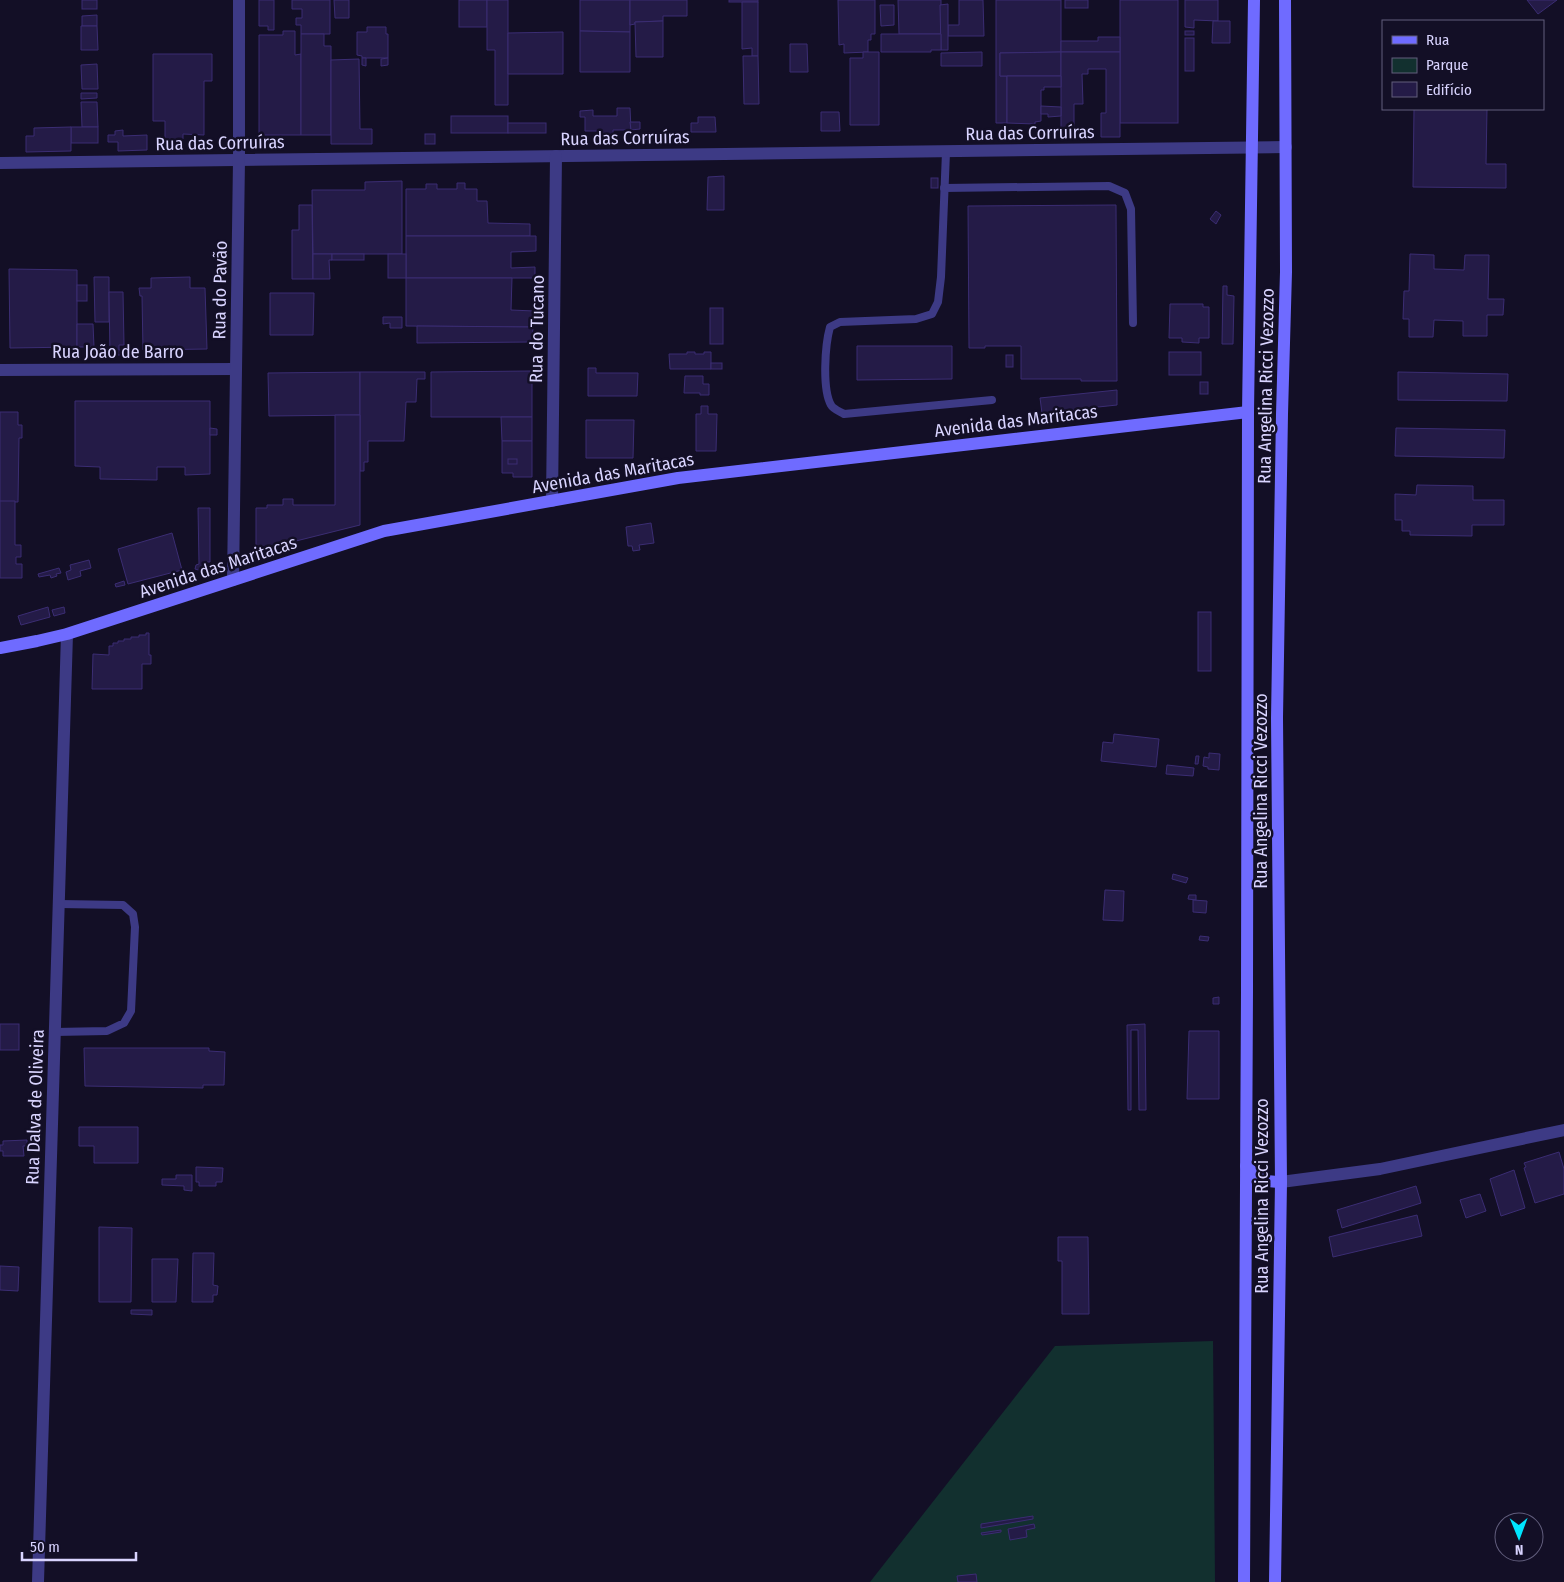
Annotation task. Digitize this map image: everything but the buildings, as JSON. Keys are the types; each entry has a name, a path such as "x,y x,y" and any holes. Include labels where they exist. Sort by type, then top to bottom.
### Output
{"main road":[{"name":"Rua Angelina Ricci Vezozzo","path":"1244,1582 1248,412 1254,0"},
{"name":"Rua Angelina Ricci Vezozzo","path":"1275,1582 1281,1182 1277,718 1286,272 1285,0"},
{"name":"Avenida das Maritacas","path":"0,648 67,634 384,532 678,478 1248,412"},
{"path":"1246,1166 1258,1178 1268,1182 1281,1182"}],"street":[{"name":"Rua do Pavão","path":"233,580 239,160 239,0"},
{"name":"Rua das Corruíras","path":"0,163 1286,147"},
{"name":"Rua do Tucano","path":"552,501 556,156"},
{"name":"Rua João de Barro","path":"0,370 236,369"},
{"name":"Rua Dalva de Oliveira","path":"38,1582 67,634"},
{"path":"1281,1182 1380,1169 1564,1130"}],"lane":[{"path":"946,152 941,277 938,302 932,314 916,318 840,322 830,327 826,341 826,393 832,407 844,414 992,400"},
{"path":"944,188 1109,186 1125,193 1132,209 1133,323"},
{"path":"55,1032 107,1031 124,1023 131,1011 135,927 132,914 123,905 59,904"}],"green space":[{"path":"1213,1341 1215,1582 870,1582 1055,1346"}]}
